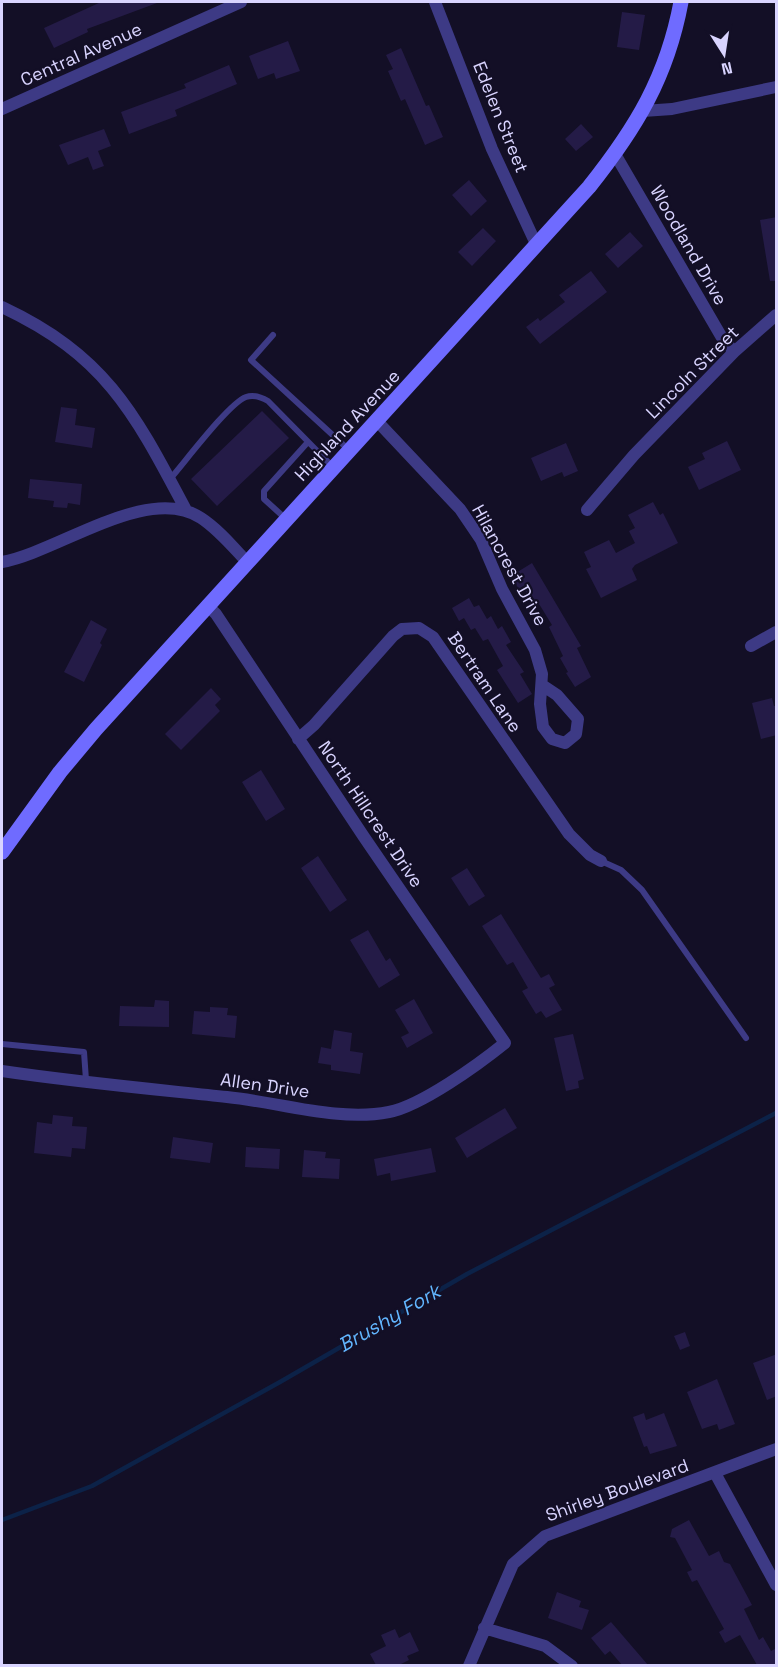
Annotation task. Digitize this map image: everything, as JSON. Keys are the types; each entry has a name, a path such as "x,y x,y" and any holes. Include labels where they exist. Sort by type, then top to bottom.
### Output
{"main road":[{"name":"Highland Avenue","path":"2,852 60,772 207,605 537,246 615,154 643,111 667,57 681,2"}],"street":[{"name":"Central Avenue","path":"2,109 241,2"},
{"name":"Edelen Street","path":"435,2 492,149 537,246"},
{"path":"643,111 672,109 777,87"},
{"name":"Woodland Drive","path":"615,154 721,336 734,352"},
{"path":"2,307 27,319 65,343 97,369 141,428 186,510"},
{"name":"Lincoln Street","path":"587,510 634,455 734,352 777,315"},
{"name":"Hilancrest Drive","path":"377,421 468,520 529,637 539,662 543,727 552,739 565,742 576,734 578,719 557,695 542,685"},
{"path":"2,562 31,554 136,512 153,508 186,510 212,526 247,562"},
{"name":"North Hillcrest Drive","path":"207,605 216,614 298,739 505,1043"},
{"name":"Bertram Lane","path":"298,739 393,636 402,629 419,628 433,637 569,834 590,855 601,861"},
{"path":"752,646 777,632"},
{"name":"Allen Drive","path":"2,1071 228,1097 270,1105 371,1114 390,1112 421,1099 505,1043"},
{"name":"Shirley Boulevard","path":"469,1665 513,1564 545,1536 777,1449"},
{"path":"716,1473 777,1585"},
{"path":"484,1628 545,1646 572,1665"}],"lane":[{"path":"273,335 251,360 350,450"},
{"path":"170,480 231,409 247,396 259,396 268,401 334,468"},
{"path":"286,519 264,499 264,491 308,442"},
{"path":"601,861 621,870 642,890 746,1038"},
{"path":"2,1044 84,1052 86,1080"}],"building":[{"path":"101,2 157,3 87,29 88,32 54,48 44,28"},
{"path":"622,12 645,15 639,50 617,47"},
{"path":"288,41 300,71 276,79 274,73 258,79 249,56"},
{"path":"401,48 426,106 429,105 443,137 425,145 405,99 401,101 388,71 393,69 386,55"},
{"path":"229,65 237,84 175,110 177,116 129,134 121,112 186,88 184,84"},
{"path":"581,124 593,137 576,151 565,139"},
{"path":"104,129 111,146 98,151 104,166 93,170 88,157 68,165 59,145"},
{"path":"469,180 487,201 471,216 452,195"},
{"path":"777,217 777,281 770,281 760,220"},
{"path":"483,228 496,241 472,266 458,252"},
{"path":"630,232 643,246 618,268 605,254"},
{"path":"591,271 607,292 540,344 526,327 538,318 540,321 565,302 559,295"},
{"path":"61,407 77,409 75,425 95,428 92,448 55,442"},
{"path":"262,411 289,438 217,506 191,479"},
{"path":"727,441 741,470 699,490 688,467 705,459 702,453"},
{"path":"566,443 578,471 564,477 562,472 541,481 531,458"},
{"path":"30,479 82,484 80,505 68,503 67,508 53,507 54,501 28,498"},
{"path":"653,502 660,515 663,513 678,543 635,565 632,569 637,580 601,598 586,569 591,567 584,552 609,540 616,553 635,543 629,531 635,528 628,515"},
{"path":"532,563 581,646 577,648 591,677 575,687 560,658 563,656 549,627 552,625 536,599 532,602 524,589 520,591 511,576"},
{"path":"469,598 474,607 479,605 487,619 491,616 498,629 502,626 511,642 506,645 524,672 520,674 532,694 518,703 497,670 503,666 488,639 483,641 475,628 471,630 464,618 459,621 452,608"},
{"path":"91,620 107,629 84,682 64,672"},
{"path":"211,688 221,699 215,705 220,711 181,750 165,734"},
{"path":"772,698 774,706 777,706 777,735 761,739 752,703"},
{"path":"261,770 285,809 266,821 242,782"},
{"path":"318,856 347,900 330,912 301,868"},
{"path":"467,868 485,896 469,906 451,878"},
{"path":"501,914 541,978 549,974 555,985 549,988 562,1010 546,1018 541,1011 536,1014 522,991 528,988 513,962 507,965 482,926"},
{"path":"368,930 386,961 390,958 400,975 379,988 350,940"},
{"path":"414,999 433,1033 407,1048 401,1037 409,1033 395,1010"},
{"path":"155,1000 169,1001 169,1027 119,1026 120,1006 154,1007"},
{"path":"210,1007 228,1008 227,1015 237,1016 235,1038 192,1034 194,1011 210,1012"},
{"path":"334,1030 352,1033 350,1051 363,1053 360,1074 331,1070 331,1065 318,1063 321,1047 331,1049"},
{"path":"573,1034 584,1079 578,1081 579,1088 566,1091 554,1038"},
{"path":"505,1108 517,1128 467,1158 455,1138"},
{"path":"53,1115 73,1117 72,1126 87,1127 85,1149 72,1148 71,1157 34,1153 37,1122 52,1124"},
{"path":"173,1137 213,1143 210,1163 170,1158"},
{"path":"246,1147 280,1149 279,1169 245,1167"},
{"path":"431,1148 436,1172 391,1181 390,1173 377,1176 374,1159"},
{"path":"304,1150 326,1152 325,1158 340,1159 339,1179 302,1177"},
{"path":"685,1332 690,1346 680,1350 674,1336"},
{"path":"777,1354 777,1396 767,1400 753,1363"},
{"path":"717,1379 735,1424 719,1430 717,1424 702,1429 687,1392"},
{"path":"644,1413 646,1420 664,1413 677,1446 650,1454 647,1446 644,1447 633,1417"},
{"path":"689,1520 709,1556 719,1551 724,1562 730,1564 752,1605 744,1609 759,1640 763,1637 771,1651 777,1648 777,1665 757,1665 740,1635 725,1643 719,1632 724,1629 697,1580 692,1582 687,1572 692,1570 675,1538 670,1537 672,1529"},
{"path":"557,1592 581,1601 579,1607 589,1610 582,1630 548,1618"},
{"path":"611,1622 648,1665 622,1665 610,1651 605,1655 591,1638"},
{"path":"395,1629 399,1638 410,1632 419,1651 407,1656 409,1660 399,1665 376,1665 370,1654 386,1646 381,1635"}],"waterway":[{"name":"Brushy Fork","path":"2,1520 92,1486 280,1382 467,1274 776,1113"}]}
